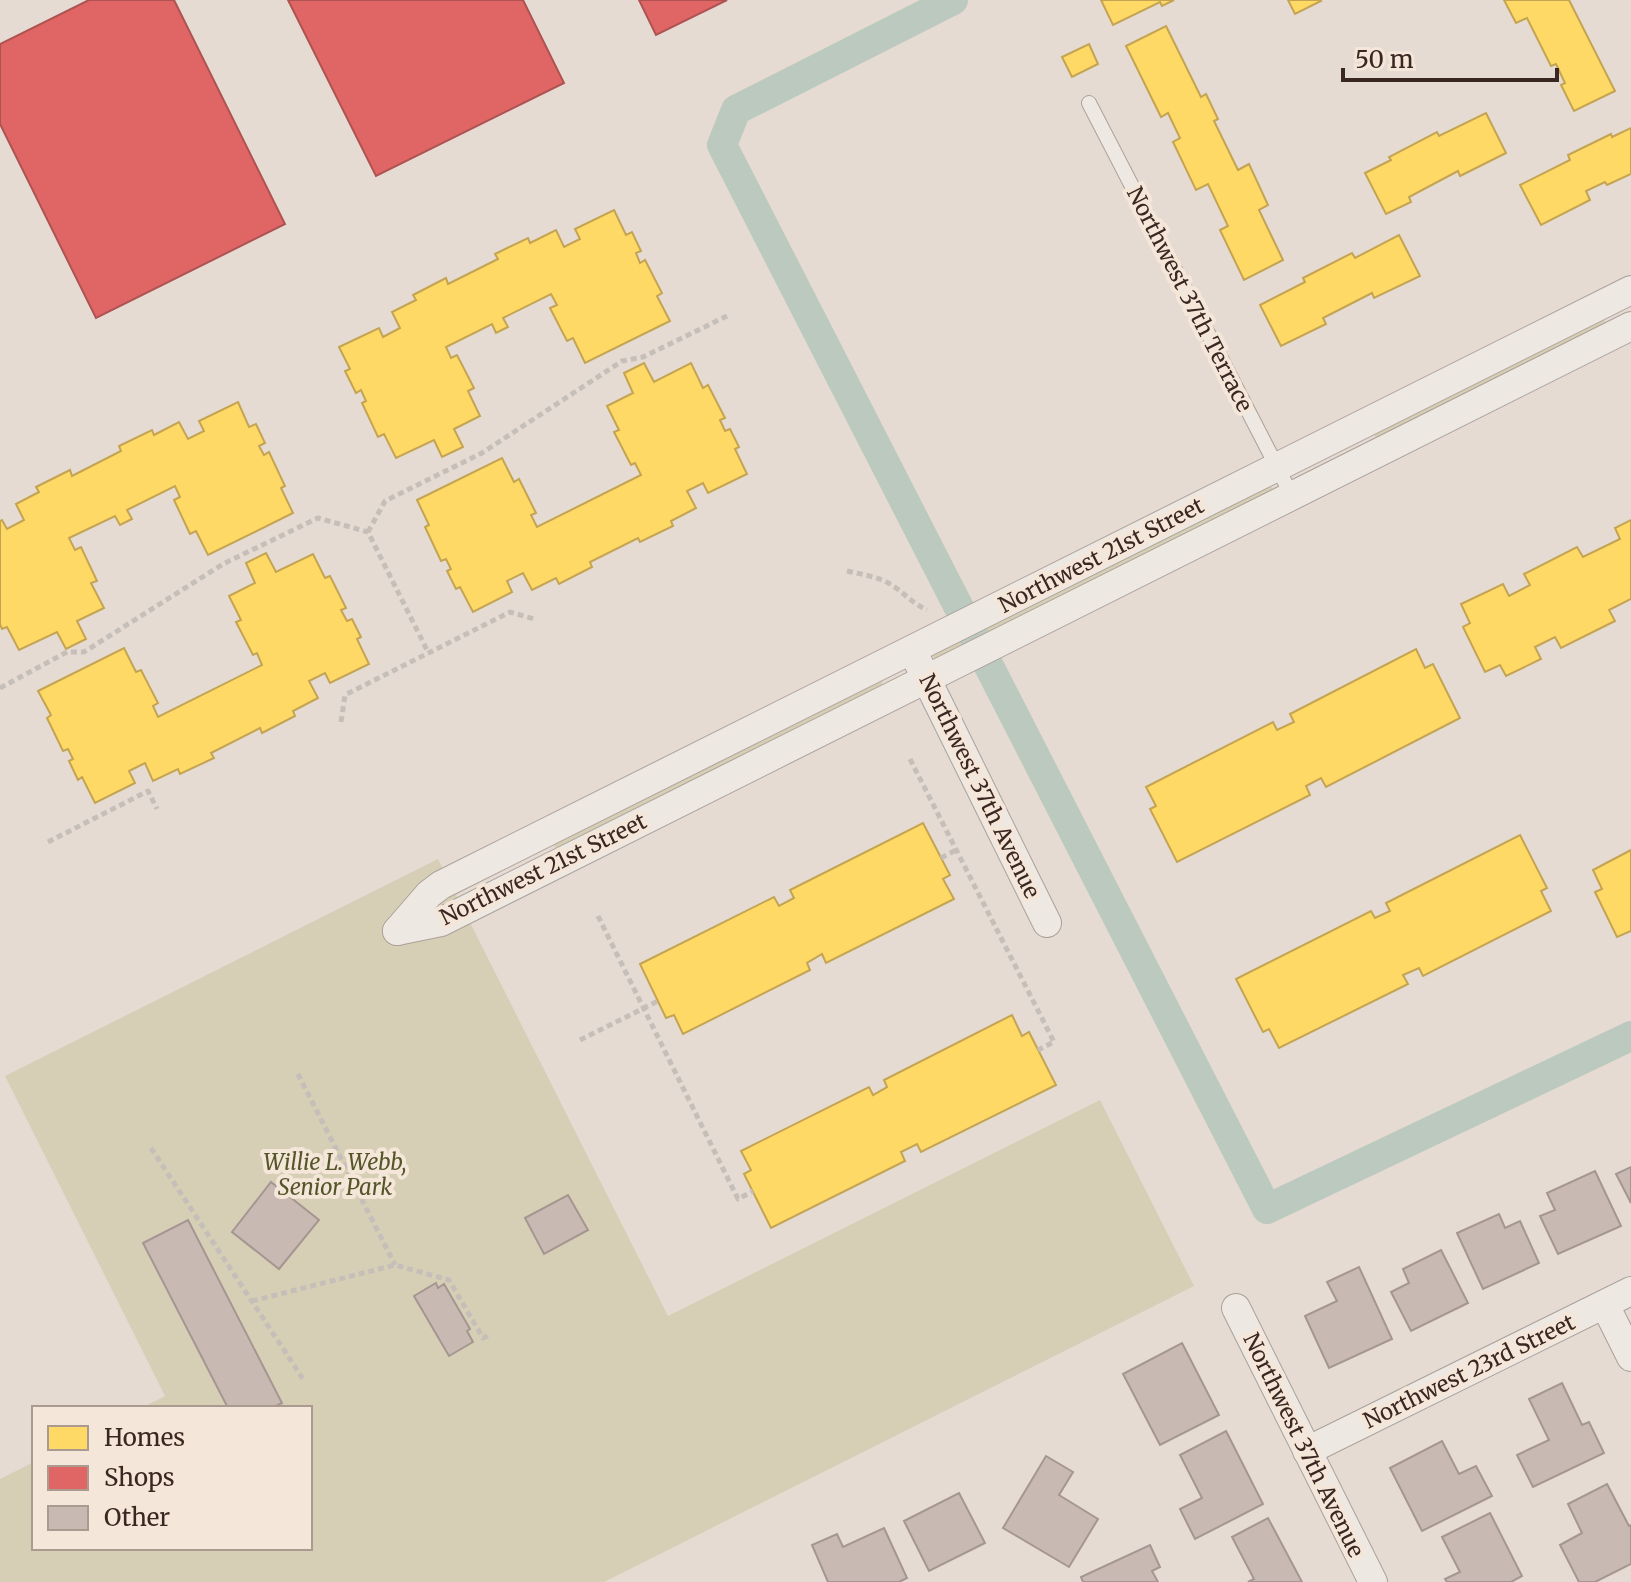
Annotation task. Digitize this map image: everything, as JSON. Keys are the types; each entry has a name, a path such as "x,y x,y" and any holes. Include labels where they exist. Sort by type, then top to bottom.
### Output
{"street":[{"name":"Northwest 21st Street","path":"1631,290 441,885 429,894 397,931 441,922 1631,326"},
{"name":"Northwest 37th Avenue","path":"912,649 1047,923"},
{"name":"Northwest 23rd Street","path":"1307,1451 1631,1291"},
{"path":"1605,1305 1631,1357"},
{"name":"Northwest 37th Avenue","path":"1236,1308 1373,1582"}],"lane":[{"name":"Northwest 37th Terrace","path":"1089,103 1292,496"}],"path":[{"path":"368,532 385,501 482,453 622,361 643,357 727,316"},
{"path":"0,688 67,652 84,652 223,564 318,518 368,532 428,652"},
{"path":"847,571 876,577 895,587 914,604 931,611"},
{"path":"341,722 345,695 510,612 534,619"},
{"path":"910,759 1054,1042 1038,1050"},
{"path":"48,842 148,791 157,809"},
{"path":"941,858 956,850"},
{"path":"598,916 738,1199 753,1191"},
{"path":"580,1040 658,1001"},
{"path":"298,1074 395,1265"},
{"path":"151,1148 303,1379"},
{"path":"252,1301 395,1265 449,1280 483,1338 491,1334"}],"green space":[{"path":"1603,318 1606,323 1383,439 1376,438 1373,432"},
{"path":"1270,484 1273,490 941,661 934,659 932,654"},
{"path":"881,679 883,685 556,849 553,843"},
{"name":"Willie L. Webb, Senior Park","path":"438,859 668,1316 1100,1100 1194,1286 604,1582 0,1582 0,1479 32,1463 32,1550 312,1550 312,1406 146,1406 165,1396 5,1076"}],"building: Homes":[{"path":"1101,0 1174,0 1162,6 1160,2 1113,25"},
{"path":"1288,0 1320,0 1321,1 1295,14"},
{"path":"1504,0 1569,0 1615,91 1574,111 1561,85 1565,83 1556,64 1551,66 1527,18 1516,23"},
{"path":"1166,26 1201,97 1206,94 1218,119 1214,121 1238,170 1249,164 1268,205 1259,210 1283,260 1244,280 1220,230 1228,226 1208,184 1196,190 1173,142 1180,138 1168,113 1161,117 1126,46"},
{"path":"1089,44 1098,64 1072,77 1062,57"},
{"path":"1486,113 1506,153 1460,176 1458,171 1409,197 1411,202 1386,214 1365,173 1437,132 1439,136"},
{"path":"1631,128 1631,174 1586,191 1590,200 1541,225 1520,185 1570,160 1568,155"},
{"path":"614,210 626,235 632,232 641,251 636,253 640,263 645,260 662,293 657,296 670,321 585,363 573,338 567,341 550,308 557,305 551,294 503,318 508,327 496,333 492,324 446,347 451,358 457,355 474,388 468,391 480,416 454,429 463,447 442,457 434,440 396,458 384,434 378,437 362,403 366,401 361,390 356,393 345,371 350,369 339,347 379,328 383,337 400,328 392,312 416,300 413,295 446,278 448,284 498,259 495,254 528,238 530,243 556,230 564,247 580,239 575,229"},
{"path":"1399,235 1420,276 1374,298 1372,293 1323,318 1326,324 1281,346 1260,305 1352,253 1355,258"},
{"path":"644,363 654,382 691,363 703,388 708,385 725,418 720,420 725,431 730,429 739,447 735,449 747,474 708,493 703,483 687,491 696,508 671,521 673,526 640,542 638,538 590,562 592,567 559,584 556,578 532,590 523,573 507,581 512,592 473,612 460,587 456,589 447,571 451,569 446,559 441,561 425,527 429,525 417,500 502,458 514,482 519,479 536,513 531,515 537,527 641,475 635,463 631,465 614,432 619,430 607,406 633,393 624,373"},
{"path":"238,402 249,427 256,424 265,443 259,446 264,455 269,452 285,486 281,488 293,513 208,555 196,531 190,534 174,500 180,497 175,486 127,510 132,519 120,525 115,516 69,538 75,550 81,547 97,581 91,583 104,608 77,621 86,639 66,649 57,632 19,650 7,627 2,629 0,624 0,521 7,529 24,520 16,504 39,492 36,487 70,470 72,476 121,451 119,446 152,430 154,435 179,422 188,439 204,431 199,421"},
{"path":"1631,520 1631,599 1609,610 1615,621 1561,648 1555,637 1535,647 1541,659 1506,676 1500,665 1485,672 1463,627 1470,623 1461,604 1503,584 1509,596 1530,585 1524,574 1577,547 1583,557 1620,539 1615,528"},
{"path":"266,553 276,572 313,554 325,578 330,576 346,608 341,610 347,621 352,619 369,664 330,683 325,673 309,681 318,698 293,711 295,716 262,733 260,728 211,753 214,758 180,774 178,769 153,781 145,763 129,771 135,783 95,803 82,777 78,780 69,761 73,759 68,749 63,751 47,718 51,715 38,691 124,648 136,672 141,670 158,703 153,706 158,717 262,665 257,653 253,655 236,622 241,620 229,596 255,583 246,563"},
{"path":"1416,649 1425,668 1433,664 1460,718 1326,787 1321,778 1306,786 1310,795 1177,862 1150,809 1156,806 1146,787 1273,722 1277,730 1294,722 1290,714"},
{"path":"923,823 950,875 943,879 954,899 826,963 822,954 807,963 810,970 683,1034 674,1015 666,1018 640,964 774,897 779,906 794,898 790,890"},
{"path":"1520,835 1547,888 1541,891 1551,911 1423,976 1419,968 1403,975 1408,984 1279,1048 1269,1029 1263,1032 1236,979 1371,911 1375,918 1390,911 1386,903"},
{"path":"1631,850 1631,931 1617,937 1595,892 1602,889 1593,870"},
{"path":"1012,1015 1022,1036 1029,1032 1056,1085 921,1152 917,1144 901,1152 905,1161 771,1228 744,1174 751,1170 741,1151 869,1087 873,1095 887,1087 884,1080"}],"building: Shops":[{"path":"89,0 174,0 285,224 96,318 0,124 0,44"},
{"path":"288,0 523,0 564,83 376,176"},
{"path":"639,0 727,0 656,35"}],"building: Other":[{"path":"1631,1167 1631,1203 1616,1174"},
{"path":"1595,1171 1621,1226 1558,1254 1540,1216 1555,1210 1547,1193"},
{"path":"271,1182 319,1220 279,1269 232,1232"},
{"path":"568,1195 588,1230 544,1254 525,1218"},
{"path":"1499,1214 1505,1228 1520,1221 1539,1263 1483,1289 1457,1233"},
{"path":"188,1220 282,1403 276,1406 227,1406 143,1243"},
{"path":"1441,1250 1468,1303 1411,1331 1391,1292 1409,1283 1403,1269"},
{"path":"1359,1267 1392,1339 1329,1368 1305,1316 1337,1301 1327,1282"},
{"path":"436,1283 438,1288 444,1284 470,1329 467,1331 473,1342 449,1356 414,1296"},
{"path":"1182,1343 1219,1415 1160,1445 1123,1374"},
{"path":"1562,1383 1582,1425 1589,1422 1604,1453 1533,1487 1517,1455 1549,1440 1529,1399"},
{"path":"1226,1431 1263,1504 1195,1539 1180,1509 1202,1498 1180,1455"},
{"path":"1442,1441 1459,1474 1476,1466 1492,1496 1422,1531 1390,1468"},
{"path":"1046,1456 1073,1472 1059,1495 1098,1519 1069,1567 1003,1528"},
{"path":"1607,1484 1631,1525 1631,1564 1595,1582 1579,1582 1560,1545 1582,1533 1568,1504"},
{"path":"959,1493 985,1543 929,1571 904,1521"},
{"path":"1490,1513 1522,1576 1511,1582 1447,1582 1445,1579 1460,1572 1442,1537"},
{"path":"1268,1518 1302,1582 1248,1582 1254,1579 1232,1537"},
{"path":"884,1528 907,1578 899,1582 828,1582 812,1545 837,1534 843,1547"},
{"path":"1150,1545 1160,1567 1152,1571 1158,1582 1083,1582 1081,1577"}],"waterway":[{"path":"953,0 736,110 722,145 1267,1209 1631,1036"}]}
